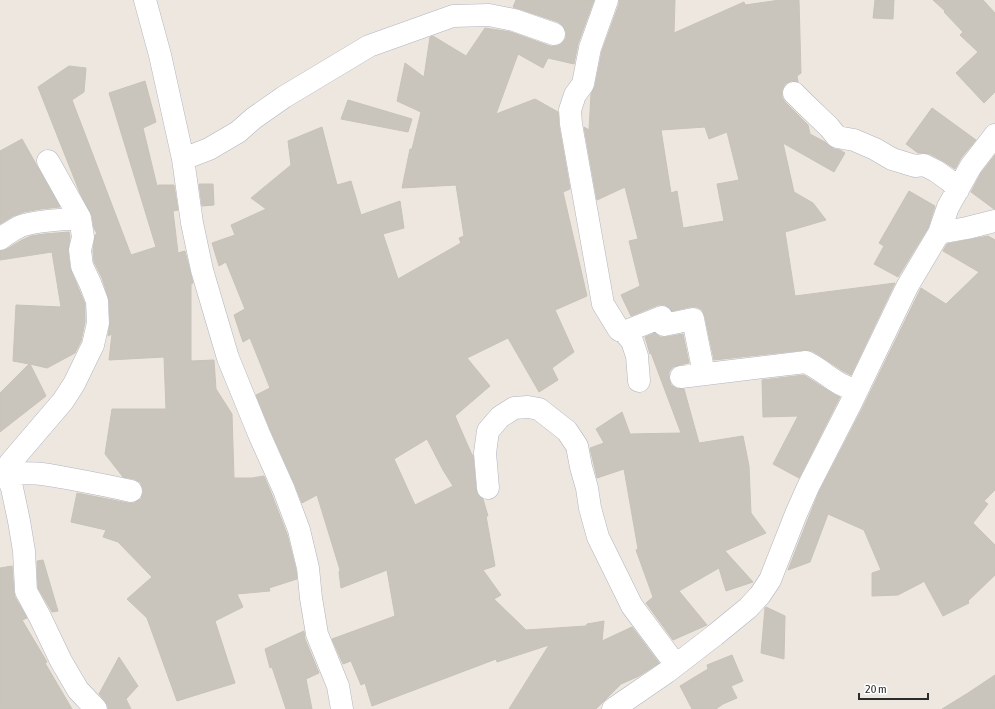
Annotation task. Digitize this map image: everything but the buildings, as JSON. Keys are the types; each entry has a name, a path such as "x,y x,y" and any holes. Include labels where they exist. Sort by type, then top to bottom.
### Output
{"street":[{"path":"145,0 160,55 183,160 195,239 211,305 228,358 284,490 299,530 308,568 316,634 338,686 342,709"},
{"path":"607,0 590,48 583,84 575,95 570,110 571,124 603,304 615,326 624,332 632,341 637,356 639,381"},
{"path":"183,160 209,149 238,132 254,118 284,97 369,46 453,16 489,15 514,20 554,34"},
{"path":"794,93 838,137 854,140 875,149 892,159 915,166 924,165 950,181 958,190"},
{"path":"613,709 676,665 748,608 760,595 770,580 808,487 828,450 846,386 907,287 938,233 948,207 971,166 995,135"},
{"path":"48,161 80,218 83,238 80,250 82,266 97,301 98,323 93,345 74,384 63,401 10,463 7,469 7,475 12,488 24,551 26,591 60,661 78,690 96,709"},
{"path":"0,239 22,226 40,222 80,218"},
{"path":"938,233 995,221"},
{"path":"624,332 662,317 664,325 693,319 704,374"},
{"path":"681,377 806,362 815,366 846,386"},
{"path":"488,488 485,453 488,431 500,417 514,408 528,407 540,409 566,431 577,446 590,508 598,537 632,606 676,665"},
{"path":"7,475 20,473 42,474 131,491"}]}
